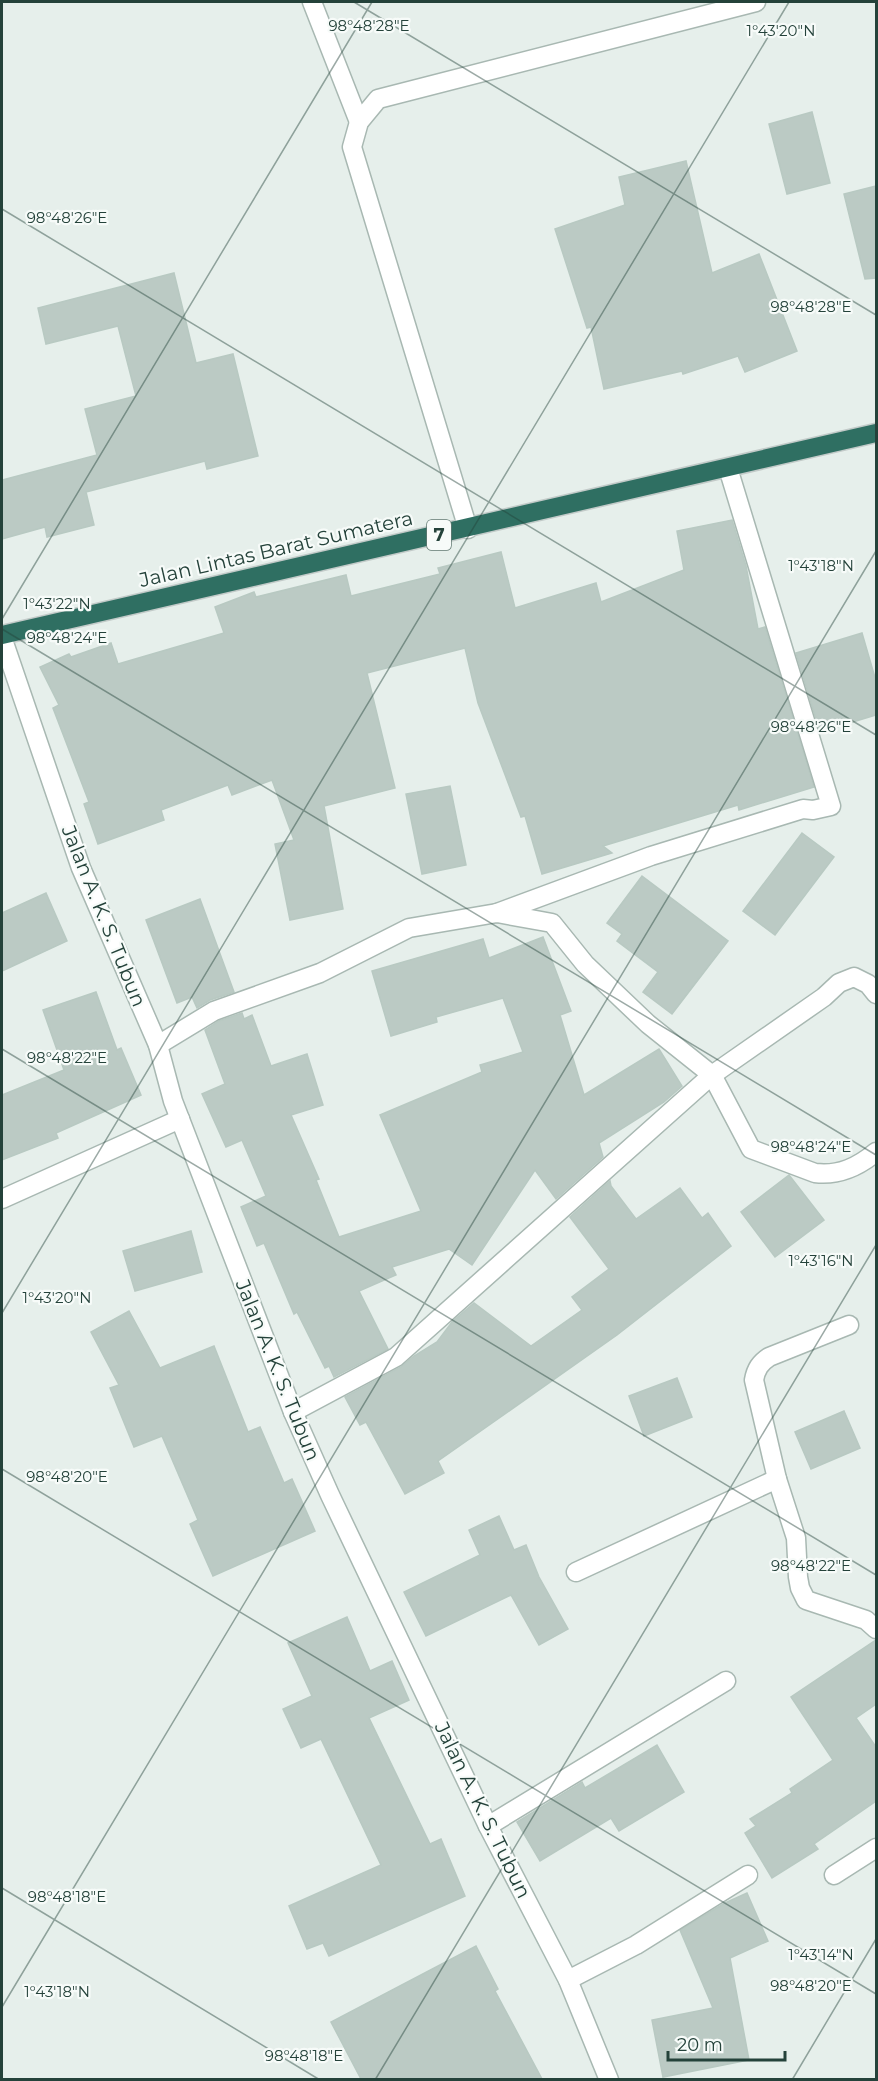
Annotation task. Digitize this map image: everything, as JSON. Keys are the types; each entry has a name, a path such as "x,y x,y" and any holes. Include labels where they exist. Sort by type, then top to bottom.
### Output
{"highway":[{"name":"Jalan Lintas Barat Sumatera","path":"2,636 876,433"}],"street":[{"path":"312,2 359,122"},
{"path":"468,529 352,147 359,122 378,99 756,2"},
{"path":"158,1046 214,1011 320,973 409,928 497,913 651,856 804,809 813,810 831,806 728,468"},
{"name":"Jalan A. K. S. Tubun","path":"2,636 81,868 158,1046 180,1119 293,1412 330,1496 488,1826 568,1980 609,2079"},
{"path":"497,913 552,923 585,964 648,1024 712,1075 751,1149 814,1173 825,1174 837,1173 859,1165 876,1152"},
{"path":"293,1412 396,1357 712,1075 824,997 839,983 854,977 868,984 876,994"},
{"path":"2,1199 180,1119"},
{"path":"849,1325 769,1357 761,1363 754,1380 777,1479 796,1538 800,1588 806,1600 866,1620 876,1629"},
{"path":"576,1572 777,1479"},
{"path":"488,1826 726,1681"},
{"path":"834,1875 876,1848"},
{"path":"568,1980 636,1945 748,1875"}],"building":[{"path":"812,112 830,183 787,194 769,124"},
{"path":"686,161 712,273 759,254 797,351 745,372 738,356 683,374 682,371 604,389 591,327 587,328 555,229 625,205 619,177"},
{"path":"876,186 876,278 865,279 844,194"},
{"path":"174,273 196,363 233,354 258,456 207,469 205,461 86,492 94,525 47,537 45,527 2,539 2,480 97,455 85,409 136,396 118,326 46,344 38,308"},
{"path":"732,520 746,566 758,629 765,627 814,787 739,810 738,805 603,846 612,853 542,874 525,816 521,817 478,703 465,648 367,673 395,788 324,806 343,909 290,920 275,844 294,840 272,780 232,795 228,785 161,810 164,820 98,844 84,804 89,802 53,708 59,705 40,667 69,654 71,657 111,643 118,664 224,633 215,607 254,592 256,597 346,575 351,596 440,574 438,568 501,552 515,608 596,583 601,602 684,570 677,531"},
{"path":"862,633 876,681 876,715 820,732 796,653"},
{"path":"450,786 466,865 422,874 406,794"},
{"path":"802,833 834,857 775,935 743,911"},
{"path":"642,876 728,941 672,1014 643,992 658,972 617,941 622,934 607,923"},
{"path":"46,893 67,941 2,971 2,913"},
{"path":"200,899 234,992 210,1000 197,1008 192,997 177,1003 146,920"},
{"path":"543,937 571,1011 560,1015 584,1095 659,1049 682,1086 664,1102 599,1143 603,1157 556,1199 535,1170 472,1265 449,1249 392,1267 396,1275 359,1291 388,1349 334,1377 329,1366 325,1368 297,1312 294,1314 264,1243 257,1246 241,1207 266,1196 242,1140 226,1147 202,1094 225,1084 205,1030 219,1021 242,1013 244,1019 252,1015 271,1066 307,1054 323,1105 291,1115 319,1179 316,1180 339,1237 421,1211 380,1115 482,1072 480,1065 523,1052 503,998 436,1017 437,1022 391,1036 372,971 483,939 489,958"},
{"path":"96,992 117,1050 121,1048 141,1095 56,1133 58,1138 2,1160 2,1095 64,1070 43,1010"},
{"path":"789,1175 824,1220 775,1257 741,1212"},
{"path":"610,1181 611,1186 636,1219 680,1188 702,1218 708,1213 731,1246 617,1335 438,1461 444,1473 405,1494 366,1422 360,1425 345,1397 401,1367 437,1342 452,1322 474,1303 531,1346 582,1310 572,1297 609,1269 570,1217"},
{"path":"191,1231 202,1272 135,1291 123,1251"},
{"path":"129,1311 160,1368 214,1346 248,1432 260,1427 284,1483 292,1479 315,1531 213,1576 190,1524 198,1520 162,1436 134,1447 110,1388 119,1385 91,1332"},
{"path":"677,1378 692,1417 644,1436 629,1396"},
{"path":"844,1411 860,1448 811,1469 795,1432"},
{"path":"499,1516 514,1550 526,1545 539,1577 568,1629 539,1645 511,1595 426,1636 404,1592 480,1555 469,1530"},
{"path":"347,1617 370,1671 392,1661 409,1700 369,1718 430,1844 441,1839 465,1896 329,1956 323,1943 307,1949 289,1906 381,1865 321,1739 301,1748 283,1709 312,1696 288,1643"},
{"path":"876,1640 876,1704 856,1718 876,1747 876,1801 814,1844 818,1849 772,1878 745,1833 756,1826 750,1819 792,1793 790,1789 833,1760 791,1697"},
{"path":"657,1745 684,1792 619,1831 611,1818 540,1861 517,1822 582,1782 585,1788"},
{"path":"747,1893 768,1941 730,1958 749,2060 663,2077 652,2020 713,2008 680,1930 725,1903"},
{"path":"476,1946 498,1989 495,1991 542,2079 361,2079 331,2022"}]}
